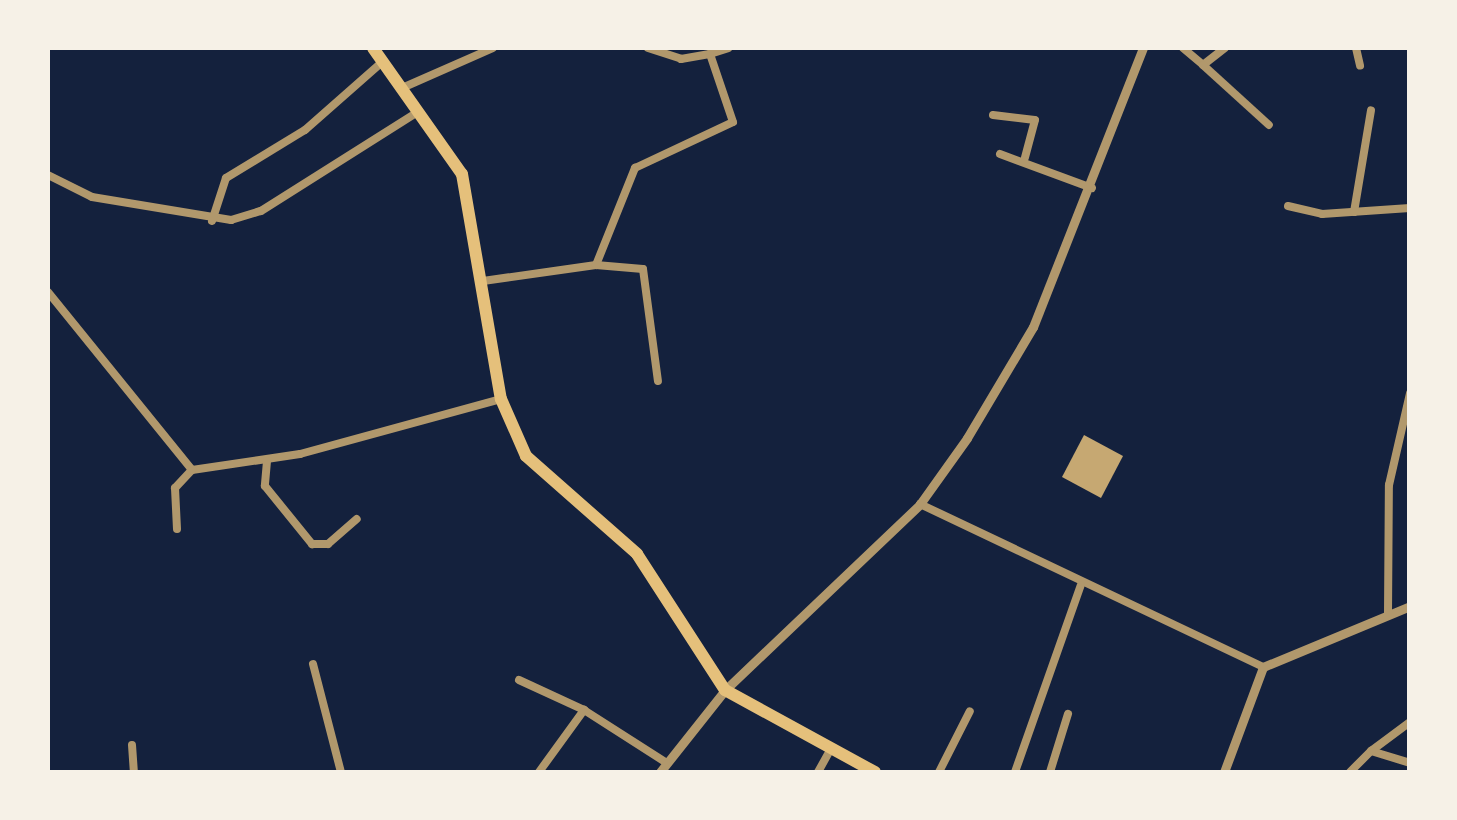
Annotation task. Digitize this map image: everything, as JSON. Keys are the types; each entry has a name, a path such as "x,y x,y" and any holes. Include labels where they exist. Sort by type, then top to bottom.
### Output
{"highway":[{"path":"373,48 462,174 501,399 526,456 636,554 724,690 828,752 875,772"}],"street":[{"path":"402,88 493,48"},
{"path":"648,48 682,59 728,48"},
{"path":"519,680 584,710 664,768 724,690 920,504 1033,327 1092,188 1144,48"},
{"path":"1183,48 1269,125"},
{"path":"1203,65 1226,48"},
{"path":"1356,48 1360,66"},
{"path":"596,265 637,165 732,122 710,54"},
{"path":"212,221 226,178 305,130 381,62"},
{"path":"1354,212 1372,110"},
{"path":"48,175 92,196 167,205 212,221 261,211 420,112"},
{"path":"993,114 1035,120 1025,158"},
{"path":"1000,154 1025,158 1092,188"},
{"path":"1288,206 1354,212 1410,208"},
{"path":"483,281 596,265 642,269 658,381"},
{"path":"48,292 192,470"},
{"path":"1388,613 1387,502 1410,392"},
{"path":"176,528 176,488 192,470 267,461 501,399"},
{"path":"267,461 265,486 312,544 328,544 357,519"},
{"path":"920,504 1081,585 1263,667"},
{"path":"1015,772 1081,585"},
{"path":"1224,772 1263,667 1410,606"},
{"path":"313,664 341,772"},
{"path":"539,772 584,710"},
{"path":"939,772 970,711"},
{"path":"1050,772 1068,714"},
{"path":"1350,772 1410,722"},
{"path":"132,745 134,772"},
{"path":"818,772 828,752"},
{"path":"1371,752 1408,762"}],"building":[{"path":"1084,435 1123,456 1101,498 1062,477"}]}
